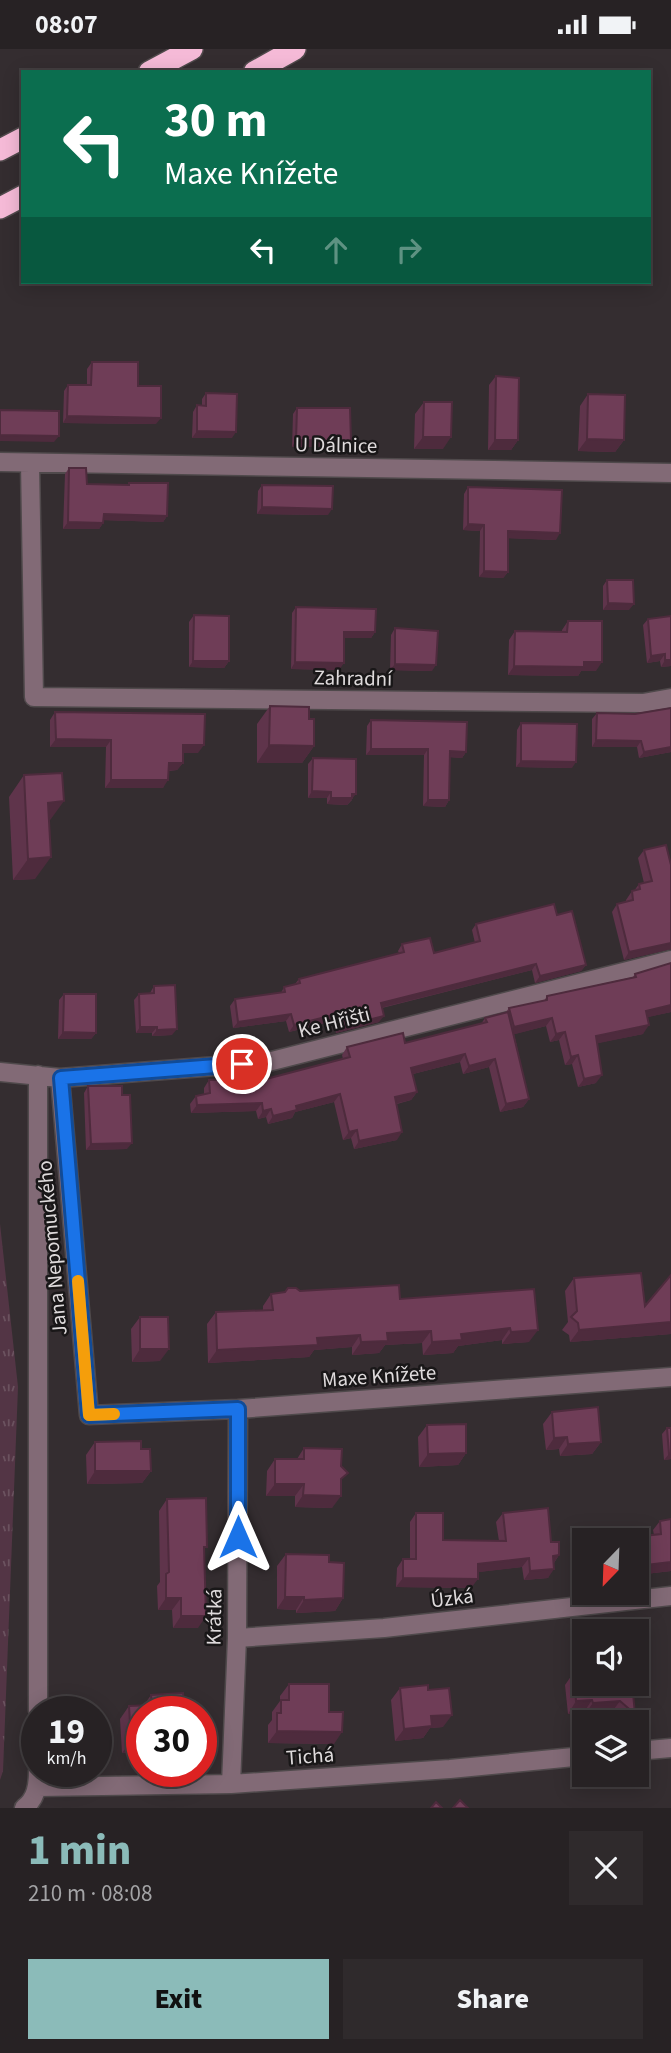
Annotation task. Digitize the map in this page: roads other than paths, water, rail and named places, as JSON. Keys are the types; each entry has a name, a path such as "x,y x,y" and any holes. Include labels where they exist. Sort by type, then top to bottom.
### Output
{"highway":[{"path":"153,70 192,49"},
{"path":"258,70 295,49"},
{"path":"0,150 21,139"},
{"path":"0,208 21,197"}],"street":[{"name":"U Dálnice","path":"0,462 671,473"},
{"name":"Zahradní","path":"30,463 34,697 629,703 671,698"},
{"name":"Ke Hřišti","path":"0,1072 61,1078 268,1062 671,960"},
{"name":"Jana Nepomuckého","path":"38,1075 38,1696"},
{"name":"Jana Nepomuckého","path":"61,1078 89,1415"},
{"name":"Maxe Knížete","path":"89,1415 238,1409 671,1377"},
{"name":"Krátká","path":"231,1784 237,1638 238,1409"},
{"name":"Úzká","path":"237,1638 384,1629 671,1596"},
{"path":"649,1750 671,1748"},
{"name":"Tichá","path":"112,1781 231,1784 450,1769 572,1757"},
{"path":"23,1808 29,1804 35,1787"}]}
